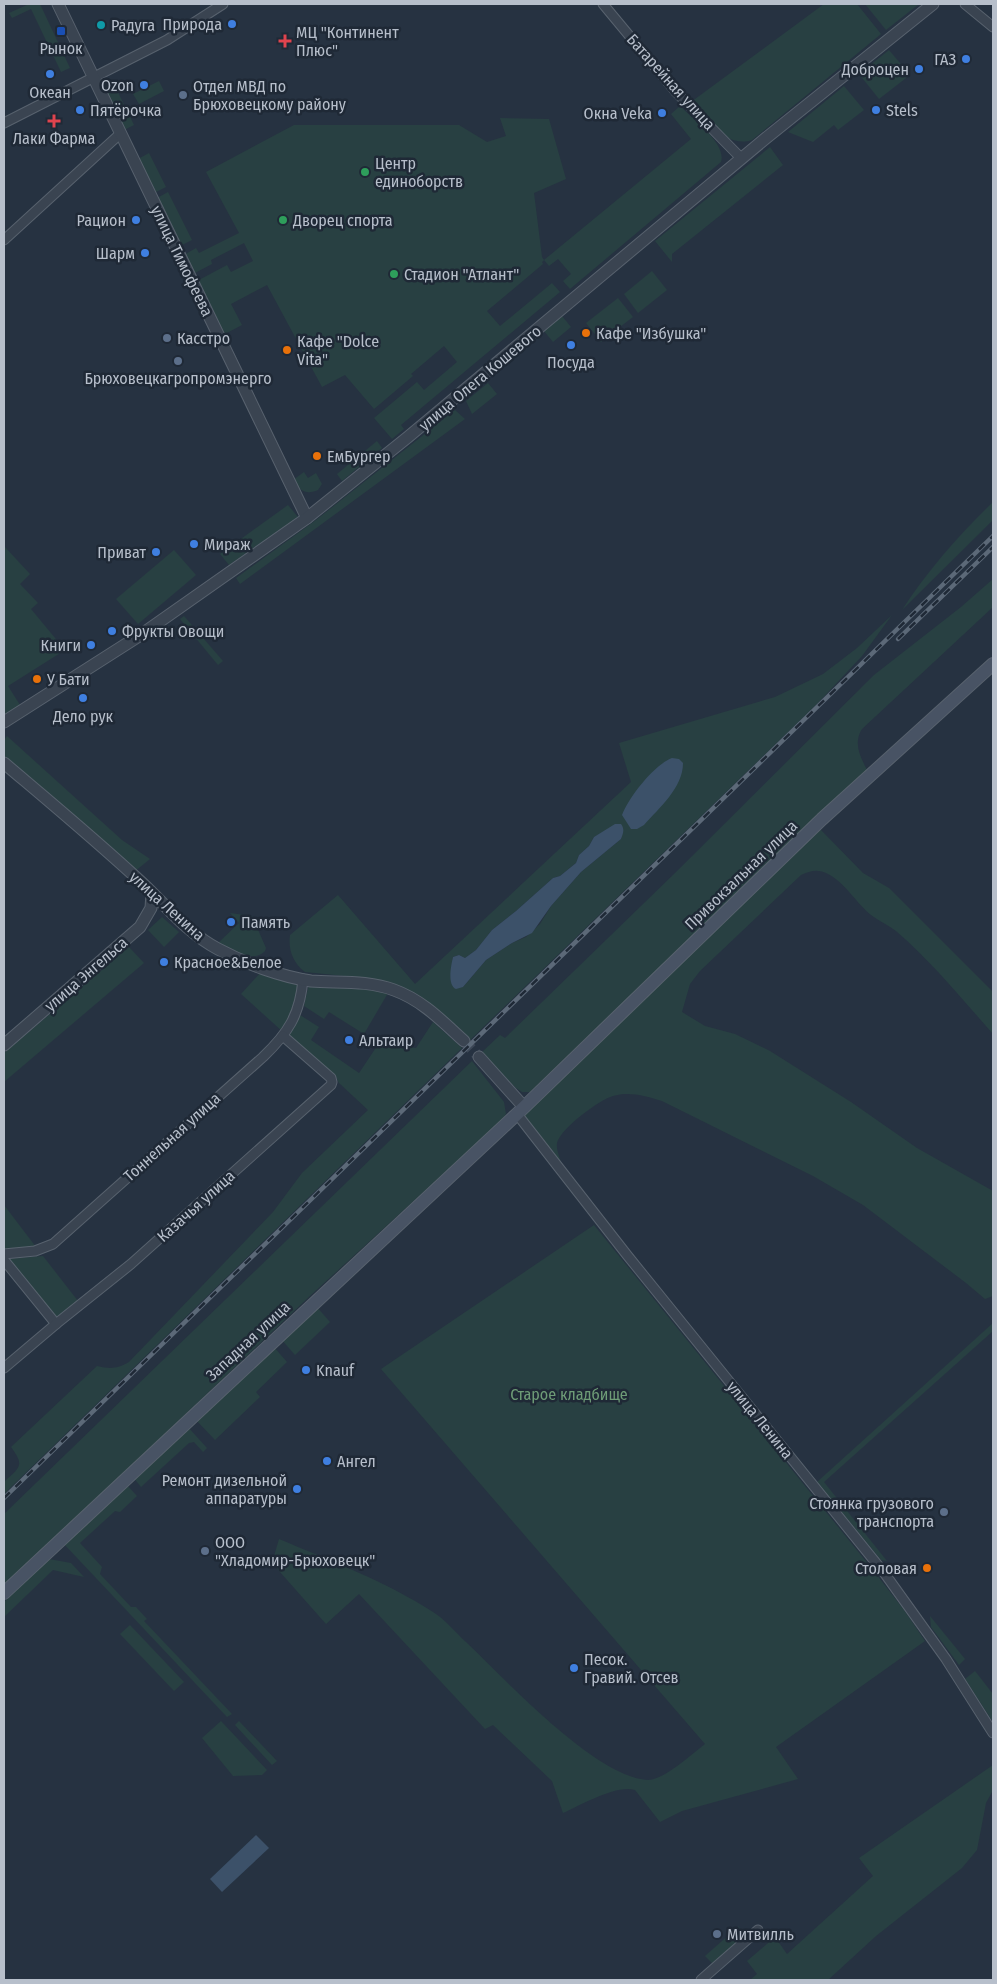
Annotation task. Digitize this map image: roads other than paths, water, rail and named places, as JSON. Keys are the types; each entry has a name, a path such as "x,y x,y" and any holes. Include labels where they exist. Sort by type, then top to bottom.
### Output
{"main road":[{"name":"Привокзальная улица","path":"520,1111 822,819 993,664"},
{"name":"Западная улица","path":"4,1593 520,1111"}],"street":[{"name":"улица Тимофеева","path":"58,4 306,518"},
{"path":"4,123 167,40 223,4"},
{"name":"Батарейная улица","path":"603,4 676,92 741,158"},
{"name":"улица Олега Кошевого","path":"4,722 149,629 306,518 401,444 741,158 933,4"},
{"path":"964,4 993,27"},
{"path":"4,240 121,133"},
{"name":"улица Ленина","path":"4,763 152,893 189,930 212,946 248,962 302,980 373,984 396,990 420,1002 464,1041"},
{"name":"улица Энгельса","path":"4,1045 140,927 151,908 152,893"},
{"name":"Тоннельная улица","path":"4,1254 35,1251 53,1244 263,1057 283,1036 293,1020 300,1004 302,980"},
{"name":"Казачья улица","path":"4,1368 131,1264 331,1085 332,1078 283,1036"},
{"name":"улица Ленина","path":"478,1057 627,1255 886,1574 946,1659 993,1733"},
{"path":"4,1260 56,1324"},
{"path":"701,1980 758,1930"}],"water":[{"path":"672,758 679,759 683,763 682,772 675,789 644,825 637,829 631,829 622,815 625,808 650,774"},
{"path":"615,824 621,824 623,828 621,839 581,872 551,906 532,933 486,960 463,987 456,989 453,987 450,975 453,957 459,955 465,958 476,950 492,930 553,878 560,876 576,863 579,855 589,846 594,837"},
{"path":"256,1835 269,1848 222,1892 210,1879"}],"tunnel":[{"path":"464,1041 479,1057"}],"railway":[{"path":"4,1498 993,536"},
{"path":"898,639 993,547"}],"place":[{"name":"Природа","path":"232,24"},
{"name":"Радуга","path":"101,25"},
{"name":"Рынок","path":"61,31"},
{"name":"МЦ \"Континент Плюс\"","path":"285,41"},
{"name":"ГАЗ","path":"966,59"},
{"name":"Доброцен","path":"919,69"},
{"name":"Океан","path":"50,74"},
{"name":"Ozon","path":"144,85"},
{"name":"Отдел МВД по Брюховецкому району","path":"183,95"},
{"name":"Пятёрочка","path":"80,110"},
{"name":"Stels","path":"876,110"},
{"name":"Окна Veka","path":"662,113"},
{"name":"Лаки Фарма","path":"54,121"},
{"name":"Центр единоборств","path":"365,172"},
{"name":"Рацион","path":"136,220"},
{"name":"Дворец спорта","path":"283,220"},
{"name":"Шарм","path":"145,253"},
{"name":"Стадион \"Атлант\"","path":"394,274"},
{"name":"Кафе \"Избушка\"","path":"586,333"},
{"name":"Касстро","path":"167,338"},
{"name":"Посуда","path":"571,345"},
{"name":"Кафе \"Dolce Vita\"","path":"287,350"},
{"name":"Брюховецкагропромэнерго","path":"178,361"},
{"name":"ЕмБургер","path":"317,456"},
{"name":"Мираж","path":"194,544"},
{"name":"Приват","path":"156,552"},
{"name":"Фрукты Овощи","path":"112,631"},
{"name":"Книги","path":"91,645"},
{"name":"У Бати","path":"37,679"},
{"name":"Дело рук","path":"83,698"},
{"name":"Память","path":"231,922"},
{"name":"Красное&Белое","path":"164,962"},
{"name":"Альтаир","path":"349,1040"},
{"name":"Knauf","path":"306,1370"},
{"name":"Ангел","path":"327,1461"},
{"name":"Ремонт дизельной аппаратуры","path":"297,1489"},
{"name":"Стоянка грузового транспорта","path":"944,1512"},
{"name":"ООО \"Хладомир-Брюховецк\"","path":"205,1551"},
{"name":"Столовая","path":"927,1568"},
{"name":"Песок. Гравий. Отсев","path":"574,1668"},
{"name":"Митвилль","path":"717,1934"}],"park label":[{"name":"Старое кладбище","path":"569,1394"}]}
